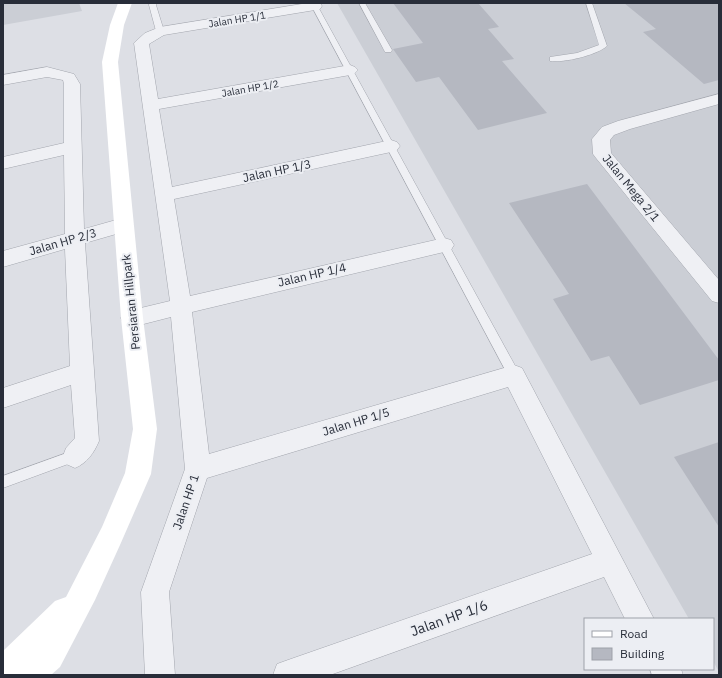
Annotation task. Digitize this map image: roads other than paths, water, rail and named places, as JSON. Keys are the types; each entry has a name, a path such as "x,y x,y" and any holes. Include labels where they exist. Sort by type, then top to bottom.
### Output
{"street":[{"name":"Persiaran Hillpark","path":"29,675 49,656 85,590 138,474 145,429 123,225 122,186 110,62 117,25 125,3"},
{"name":"Jalan HP 1/1","path":"160,31 314,4"},
{"name":"Jalan HP 1","path":"160,31 141,43 181,306 198,470 155,592 160,675"},
{"name":"Jalan HP 1/2","path":"151,105 350,70"},
{"path":"3,80 47,72 69,77 72,84 72,147 81,372 87,441 75,456"},
{"name":"Jalan Mega 2/1","path":"719,99 624,125 608,131 601,139 602,154 719,295"},
{"name":"Jalan HP 1/3","path":"164,195 390,146"},
{"path":"3,163 72,147"},
{"name":"Jalan HP 2/3","path":"3,259 76,240 123,225"},
{"name":"Jalan HP 1/4","path":"181,306 444,245"},
{"path":"132,318 181,306"},
{"path":"3,398 81,372"},
{"path":"514,375 639,618"},
{"name":"Jalan HP 1/5","path":"198,470 514,375"},
{"name":"Jalan HP 1/6","path":"288,675 610,561"},
{"name":"Persiaran Hillpark","path":"3,672 85,590"}],"lane":[{"path":"154,3 152,5 160,31"},
{"path":"362,3 388,50"},
{"path":"553,59 567,58 584,54 603,46 589,3"},
{"path":"314,4 514,375"},
{"path":"3,482 75,456"}]}
